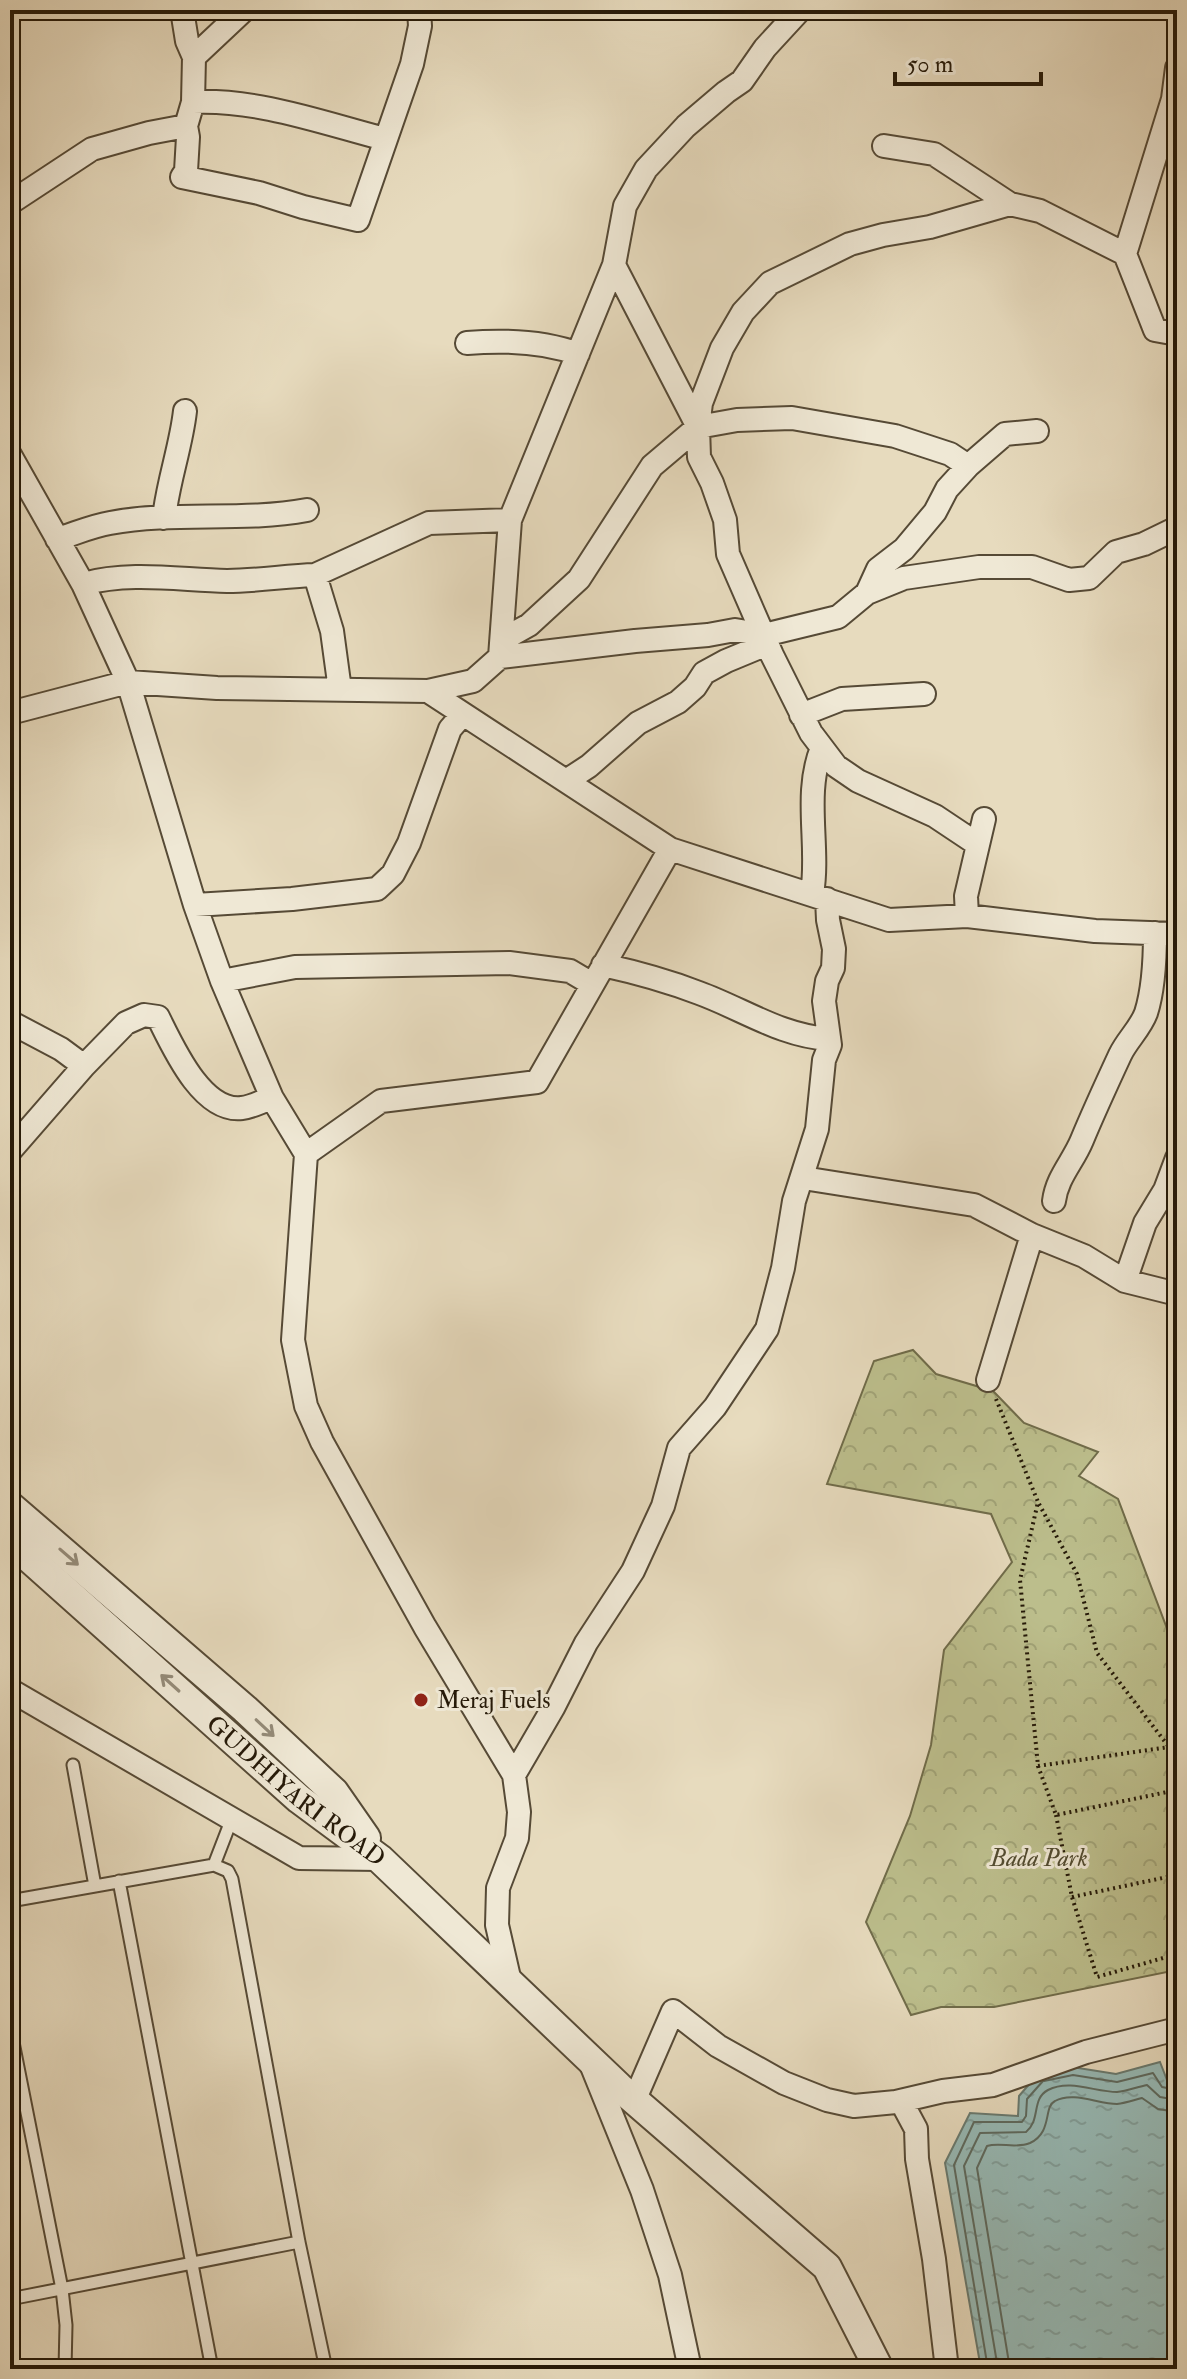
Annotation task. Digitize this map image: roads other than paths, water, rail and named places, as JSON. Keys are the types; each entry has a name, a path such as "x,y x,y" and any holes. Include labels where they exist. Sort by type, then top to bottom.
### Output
{"street":[{"path":"182,10 187,41 194,57 193,102 186,126 186,171 182,177 259,193 358,220 412,64 420,26 419,10"},
{"path":"194,57 244,10"},
{"path":"501,648 510,520 614,265 625,206 646,169 686,126 742,81 765,48 800,10"},
{"path":"1177,68 1173,99 1125,254 1155,330 1177,334"},
{"path":"193,102 221,101 265,108 385,139"},
{"path":"10,203 92,149 186,126"},
{"path":"884,146 934,154 1010,204 1040,211 1125,254"},
{"path":"977,844 935,816 858,781 836,766 822,748 801,715 728,554 725,520 699,457 698,427 701,403 722,348 743,312 770,283 850,244 930,227 1010,204"},
{"path":"614,265 698,427"},
{"path":"467,343 498,340 564,349 578,354"},
{"path":"164,518 166,496 182,439 185,411"},
{"path":"10,713 128,682 217,688 428,691 473,681 501,648 579,579 652,466 698,427 737,420 792,418 895,436 950,454 968,466"},
{"path":"867,593 878,569 904,549 935,512 947,489 968,466 1005,434 1037,431"},
{"path":"10,455 83,584 128,682 195,905 222,981 272,1098 306,1154 293,1340 306,1406 322,1442 425,1627 514,1775 519,1812 517,1838 498,1888 497,1925 510,1982"},
{"path":"57,539 110,523 245,514 274,516 307,510"},
{"path":"83,584 107,577 186,577 229,581 315,575 429,523 510,520"},
{"path":"566,781 589,766 638,723 678,702 695,687 704,673 766,640 838,617 867,593 904,578 979,567 1032,567 1069,580 1089,578 1116,552 1144,544 1177,528"},
{"path":"315,575 332,631 340,690"},
{"path":"501,648 635,641 735,630 766,640"},
{"path":"428,691 670,849 889,920 967,916 1095,931 1166,933 1155,956 1145,1013 1121,1052 1109,1083 1087,1123 1082,1141 1056,1186 1054,1201"},
{"path":"801,715 842,699 924,694"},
{"path":"195,905 292,899 377,889 393,874 404,853 450,729 463,714"},
{"path":"514,1775 586,1643 633,1571 663,1506 679,1448 715,1407 767,1329 783,1268 794,1201 817,1129 829,1039 824,1001 833,968 834,949 819,896 812,824 814,781 822,748"},
{"path":"967,916 966,896 984,819"},
{"path":"306,1154 381,1101 537,1082 670,849"},
{"path":"222,981 295,967 509,963 597,974 701,993 767,1024 829,1039"},
{"path":"10,1151 126,1023 144,1015 158,1017 174,1050 211,1099 229,1107 243,1108 272,1098"},
{"path":"10,1022 61,1049 84,1066"},
{"path":"1125,1281 1145,1223 1165,1190 1177,1158"},
{"path":"803,1178 974,1205 1032,1235 1084,1256 1125,1281 1177,1294"},
{"path":"988,1380 1032,1235"},
{"name":"GUDHIYARI ROAD","path":"10,1506 245,1709 334,1792 380,1859"},
{"name":"GUDHIYARI ROAD","path":"10,1541 299,1799 380,1859"},
{"path":"10,1690 299,1858 380,1859 634,2101 827,2267 879,2369"},
{"path":"634,2101 673,2011 718,2046 784,2083 827,2100 854,2106 993,2085 1086,2052 1177,2029"},
{"path":"589,2059 642,2190 670,2275 690,2369"},
{"path":"901,2101 916,2129 917,2159 934,2259 947,2369"}],"lane":[{"path":"73,1765 95,1886"},
{"path":"214,1865 231,1821"},
{"path":"10,1901 214,1865 228,1871 326,2369"},
{"path":"119,1881 212,2369"},
{"path":"10,2027 62,2289 66,2325 65,2369"},
{"path":"10,2299 299,2242"}],"water":[{"path":"1160,2062 1167,2080 1177,2082 1177,2369 981,2369 945,2163 970,2113 1018,2116 1019,2096 1038,2074 1072,2067 1116,2074"}],"place":[{"name":"Meraj Fuels","path":"421,1700"}],"park label":[{"name":"Bada Park","path":"1039,1858"}]}
